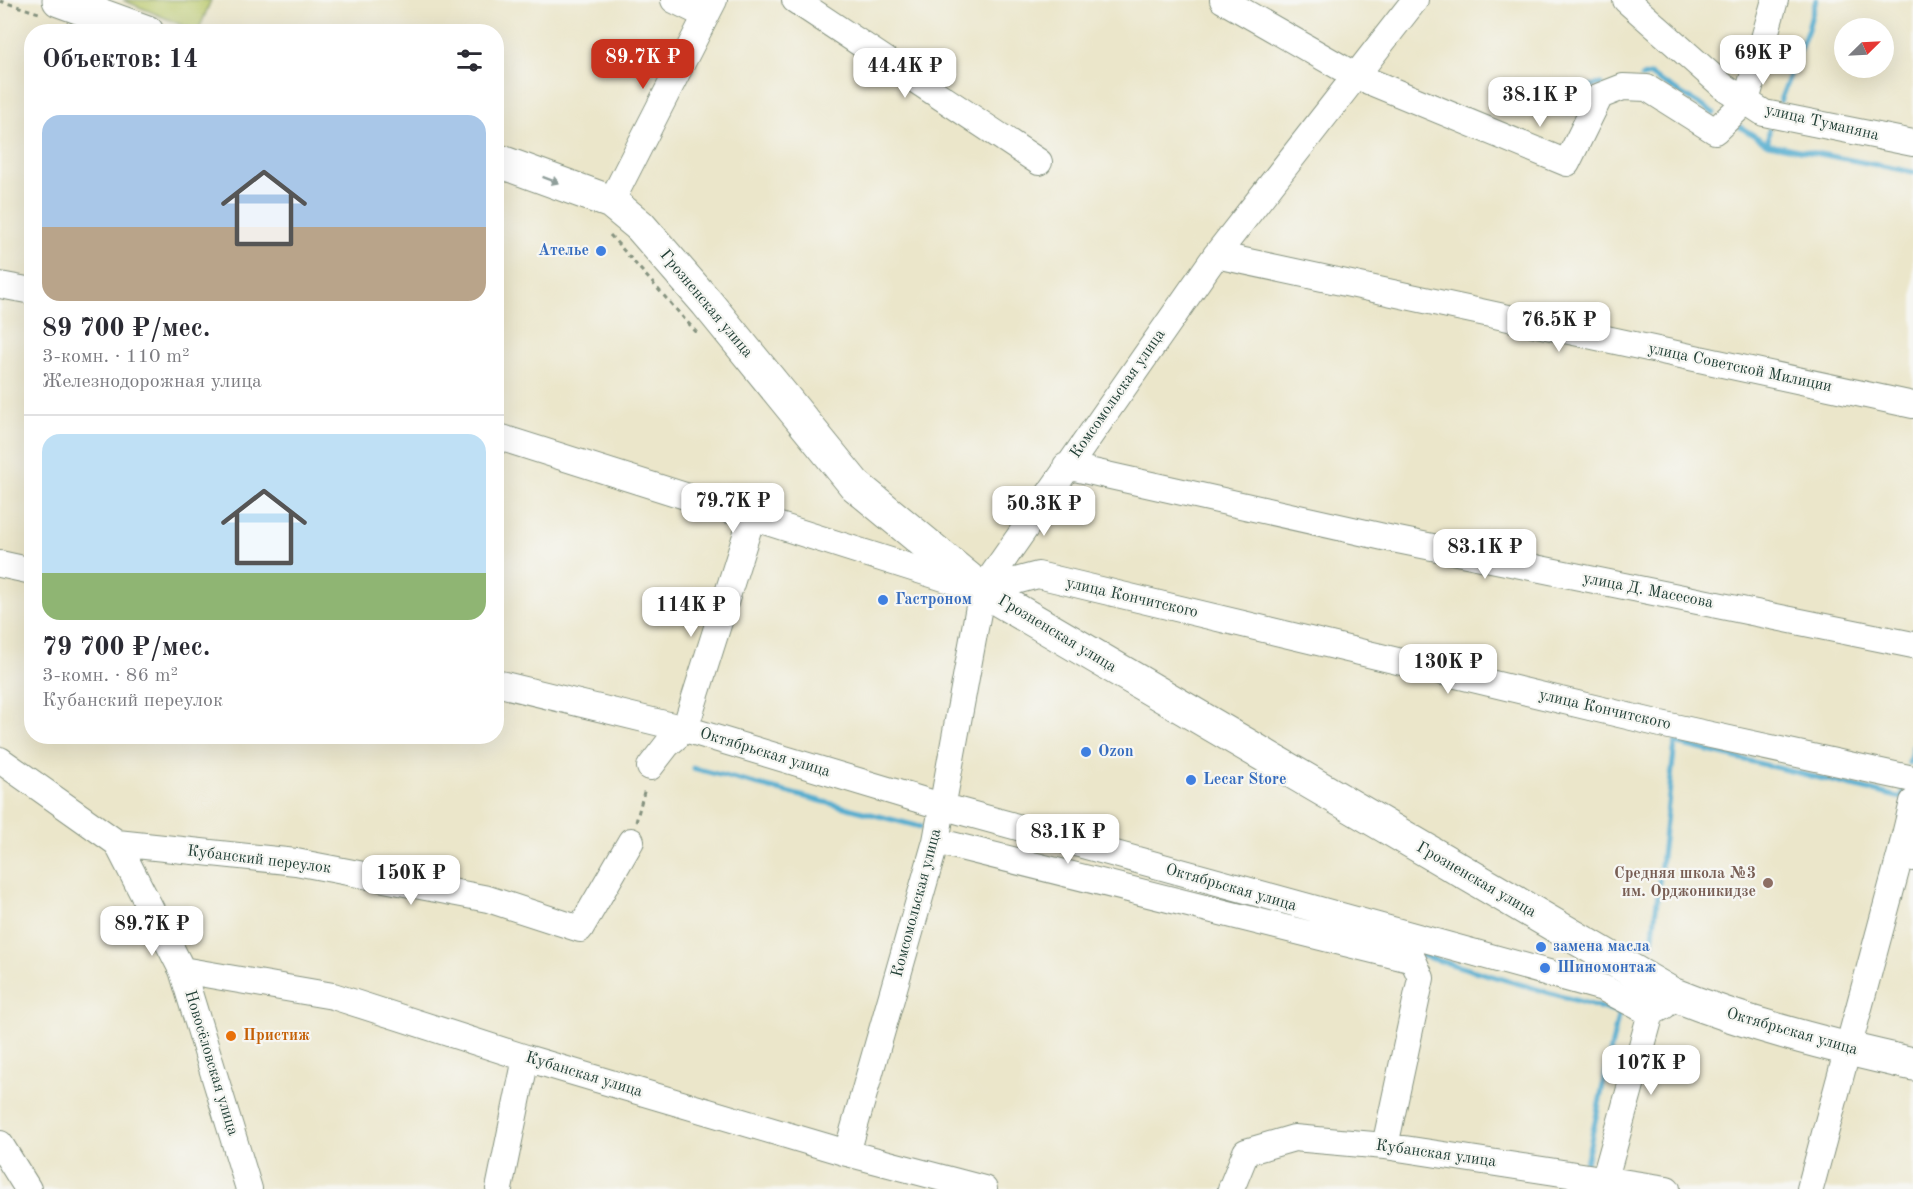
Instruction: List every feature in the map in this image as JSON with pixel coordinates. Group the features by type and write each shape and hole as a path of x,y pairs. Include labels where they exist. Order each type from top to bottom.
{"main road":[{"path":"59,0 106,24"},
{"name":"Грозненская улица","path":"504,164 607,215 640,226 707,303 855,485 982,590 1662,1003"},
{"name":"Октябрьская улица","path":"1662,1003 1701,1005 1846,1050 1913,1064"}],"street":[{"path":"607,215 710,7 674,0"},
{"path":"795,0 1039,162"},
{"path":"1223,0 1354,75 1567,163 1600,96 1623,87 1647,88 1715,131 1746,101 1775,0"},
{"name":"Комсомольская улица","path":"847,1153 936,841 982,590 1066,466 1216,255 1354,75 1415,0"},
{"name":"улица Туманяна","path":"1626,0 1724,87 1764,113 1913,143"},
{"name":"улица Советской Милиции","path":"1216,255 1913,405"},
{"path":"0,285 24,290"},
{"path":"504,439 982,590"},
{"name":"улица Д. Масесова","path":"1066,466 1388,538 1913,645"},
{"path":"650,768 667,745 685,729 752,517"},
{"path":"0,564 24,569"},
{"name":"улица Кончитского","path":"982,590 1038,575 1665,725 1913,779"},
{"name":"Октябрьская улица","path":"504,686 685,729 941,806 1662,1003"},
{"name":"Новосёловская улица","path":"0,760 117,843 182,970 249,1189"},
{"path":"1810,1189 1846,1050 1906,857 1913,802"},
{"name":"Кубанский переулок","path":"117,843 307,864 488,899 580,929 631,841"},
{"path":"936,841 1413,960 1421,978 1385,1146"},
{"name":"Кубанская улица","path":"182,970 225,975 333,996 526,1058 847,1153 984,1189"},
{"path":"1603,1185 1662,1003"},
{"path":"499,1189 526,1058"},
{"name":"Кубанская улица","path":"1231,1189 1246,1152 1294,1138 1385,1146 1603,1185 1667,1189"},
{"path":"0,1144 27,1189"}],"path":[{"path":"607,215 703,340"},
{"path":"631,841 650,768"}],"green space":[{"path":"123,0 211,0 201,24 179,24"}],"waterway":[{"path":"1780,101 1808,29 1816,0"},
{"path":"1642,77 1650,75 1714,113"},
{"path":"1567,113 1581,87 1601,84"},
{"path":"1740,127 1768,144"},
{"path":"1769,130 1768,144 1913,172"},
{"path":"1652,944 1675,743 1902,798 1903,791"},
{"path":"1909,763 1913,746"},
{"path":"693,768 921,827"},
{"path":"1420,955 1619,1013"},
{"path":"1586,1163 1619,1012"}],"place":[{"name":"Ателье","path":"601,251"},
{"name":"Гастроном","path":"883,600"},
{"name":"Ozon","path":"1086,752"},
{"name":"Lecar Store","path":"1191,780"},
{"name":"Средняя школа №3 им. Орджоникидзе","path":"1768,883"},
{"name":"замена масла","path":"1541,947"},
{"name":"Шиномонтаж","path":"1545,968"},
{"name":"Пристиж","path":"231,1036"}]}
